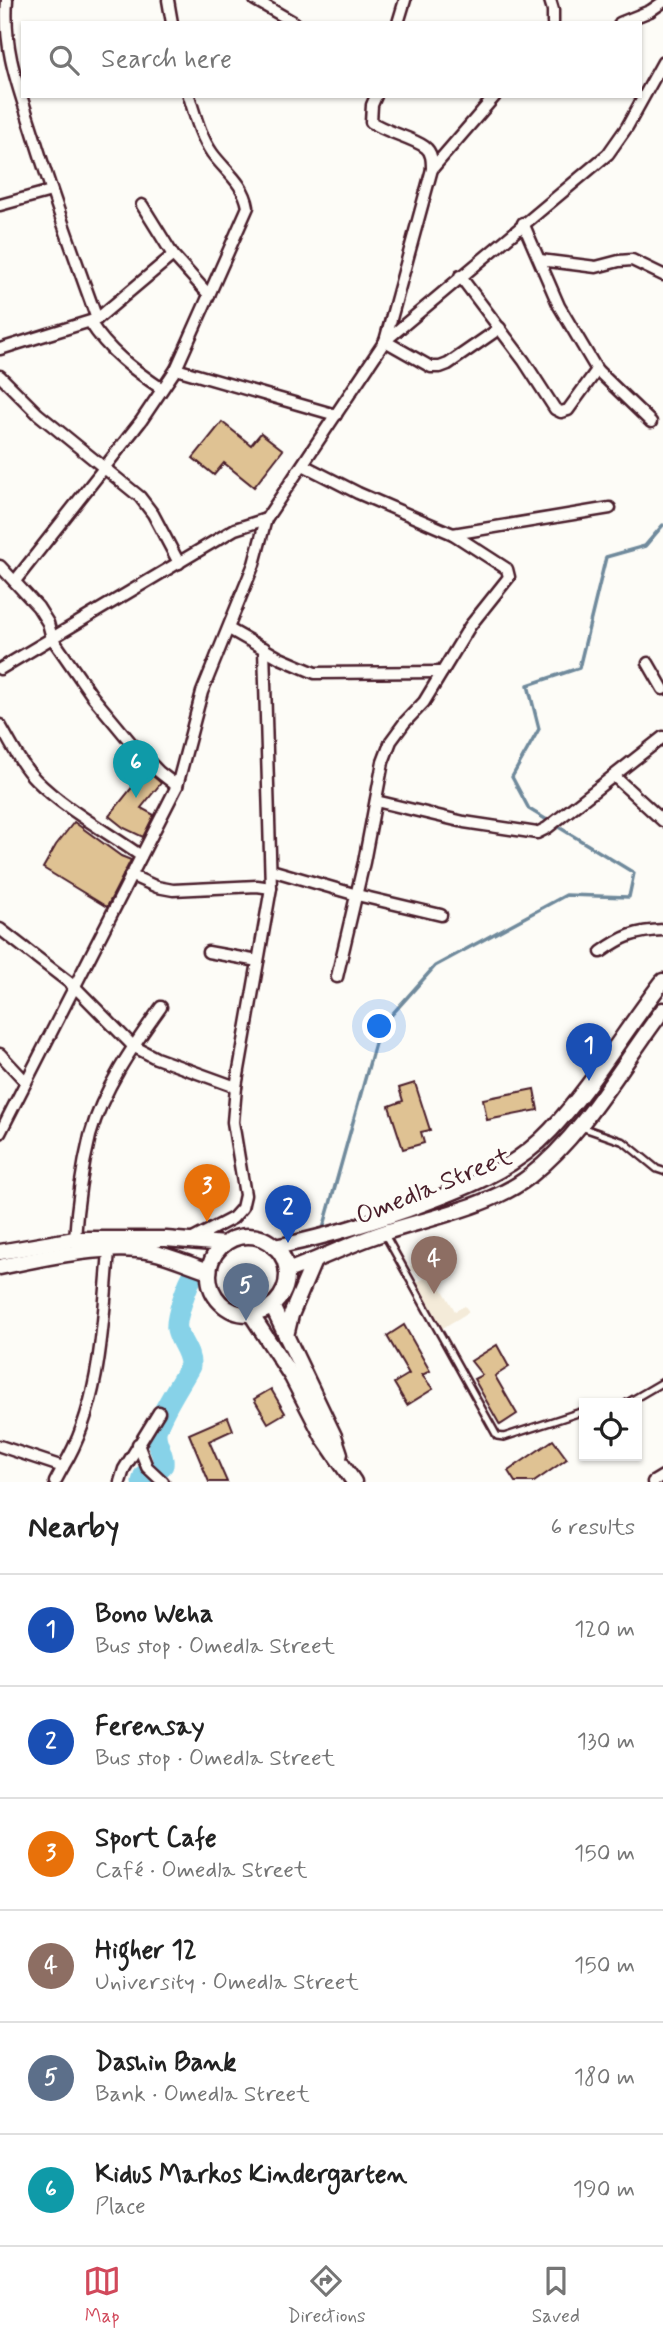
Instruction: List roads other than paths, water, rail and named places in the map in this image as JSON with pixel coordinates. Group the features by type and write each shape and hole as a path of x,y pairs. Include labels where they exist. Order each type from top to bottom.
{"main road":[{"name":"Omedla Street","path":"0,1252 75,1239 191,1240 224,1244 244,1237 255,1237 274,1247 319,1239 474,1184 504,1169 535,1146 563,1116 663,981"},
{"name":"Omedla Street","path":"287,1272 384,1233 447,1214 512,1188 529,1177 555,1154 579,1126 663,1010"},
{"path":"563,1116 579,1126"},
{"path":"224,1244 214,1256 209,1271 210,1285 215,1297 225,1307 237,1313 251,1314 272,1306 281,1296 286,1284 287,1272 274,1247"},
{"path":"0,1267 52,1256 149,1251 209,1271"},
{"path":"286,1336 291,1315 314,1261"},
{"path":"272,1306 334,1436 342,1462"},
{"path":"251,1314 292,1377 323,1437 354,1482"}],"street":[{"path":"7,0 5,27 11,63 21,95"},
{"path":"168,0 172,21"},
{"path":"255,0 292,21"},
{"path":"399,21 405,0"},
{"path":"550,0 553,21"},
{"path":"625,21 650,11 663,2"},
{"path":"0,1133 177,786 202,692 254,564 266,519 385,341 608,154 627,127 663,62"},
{"path":"22,98 93,321 107,346 129,366 162,389"},
{"path":"15,581 105,469 176,369 248,207 245,192 211,152 198,127 190,98"},
{"path":"375,98 371,122 381,129 426,147 431,157 432,169 385,341"},
{"path":"432,169 493,98"},
{"path":"0,205 51,191"},
{"path":"142,205 173,256 209,295"},
{"path":"523,223 559,306 597,370 651,422"},
{"path":"0,349 93,321 173,256"},
{"path":"540,260 596,267 632,260 663,275"},
{"path":"460,276 500,328 555,409 561,412 568,410 597,370"},
{"path":"385,341 431,367 440,368 500,328"},
{"path":"176,369 336,415"},
{"path":"0,376 38,414 139,497 153,514 179,564"},
{"path":"303,465 358,493 453,534 507,569 509,577 470,626 424,702 391,741 383,762 357,895 337,977"},
{"path":"453,534 610,508"},
{"path":"0,669 235,529 266,519"},
{"path":"0,566 48,623 52,638 93,697 132,744 177,786"},
{"path":"229,629 280,658 315,673 442,672"},
{"path":"191,1240 233,1218 242,1208 245,1195 233,1122 236,1087 271,888 264,648"},
{"path":"648,663 663,689"},
{"path":"0,725 24,766 36,780 80,815 141,856"},
{"path":"376,801 464,822 537,833 663,737"},
{"path":"614,776 663,821"},
{"path":"271,870 357,895 442,915"},
{"path":"130,875 157,887 173,890 271,888"},
{"path":"0,929 75,987 132,1046 156,1058 236,1087"},
{"path":"601,952 630,934 663,930"},
{"path":"208,952 258,961"},
{"path":"75,1239 76,1216 90,1136 100,1109 132,1046 161,1007"},
{"path":"0,1054 26,1082"},
{"path":"55,1482 80,1432 99,1363 109,1251"},
{"path":"120,1482 124,1469 159,1412"},
{"path":"138,1444 148,1467 163,1482"},
{"path":"0,1446 63,1467"},
{"path":"653,1482 663,1476"}],"lane":[{"path":"579,1126 624,1142 663,1171"},
{"path":"384,1233 497,1436 504,1437 579,1414"},
{"path":"636,1398 663,1382"}],"waterway":[{"path":"323,1229 379,1029 435,966 566,895 629,897 634,873 529,809 512,777 539,729 528,685 579,668 606,557 645,546 663,525"},
{"path":"156,1471 163,1465 156,1437 158,1425 190,1366 177,1324 183,1300 195,1272"},
{"path":"142,1482 144,1475"}],"place":[{"name":"Kidus Markos Kindergarten","path":"136,798"},
{"name":"Bono Weha","path":"589,1081"},
{"name":"Sport Cafe","path":"207,1222"},
{"name":"Ferensay","path":"288,1243"},
{"name":"Higher 12","path":"434,1294"},
{"name":"Dashin Bank","path":"246,1321"}]}
